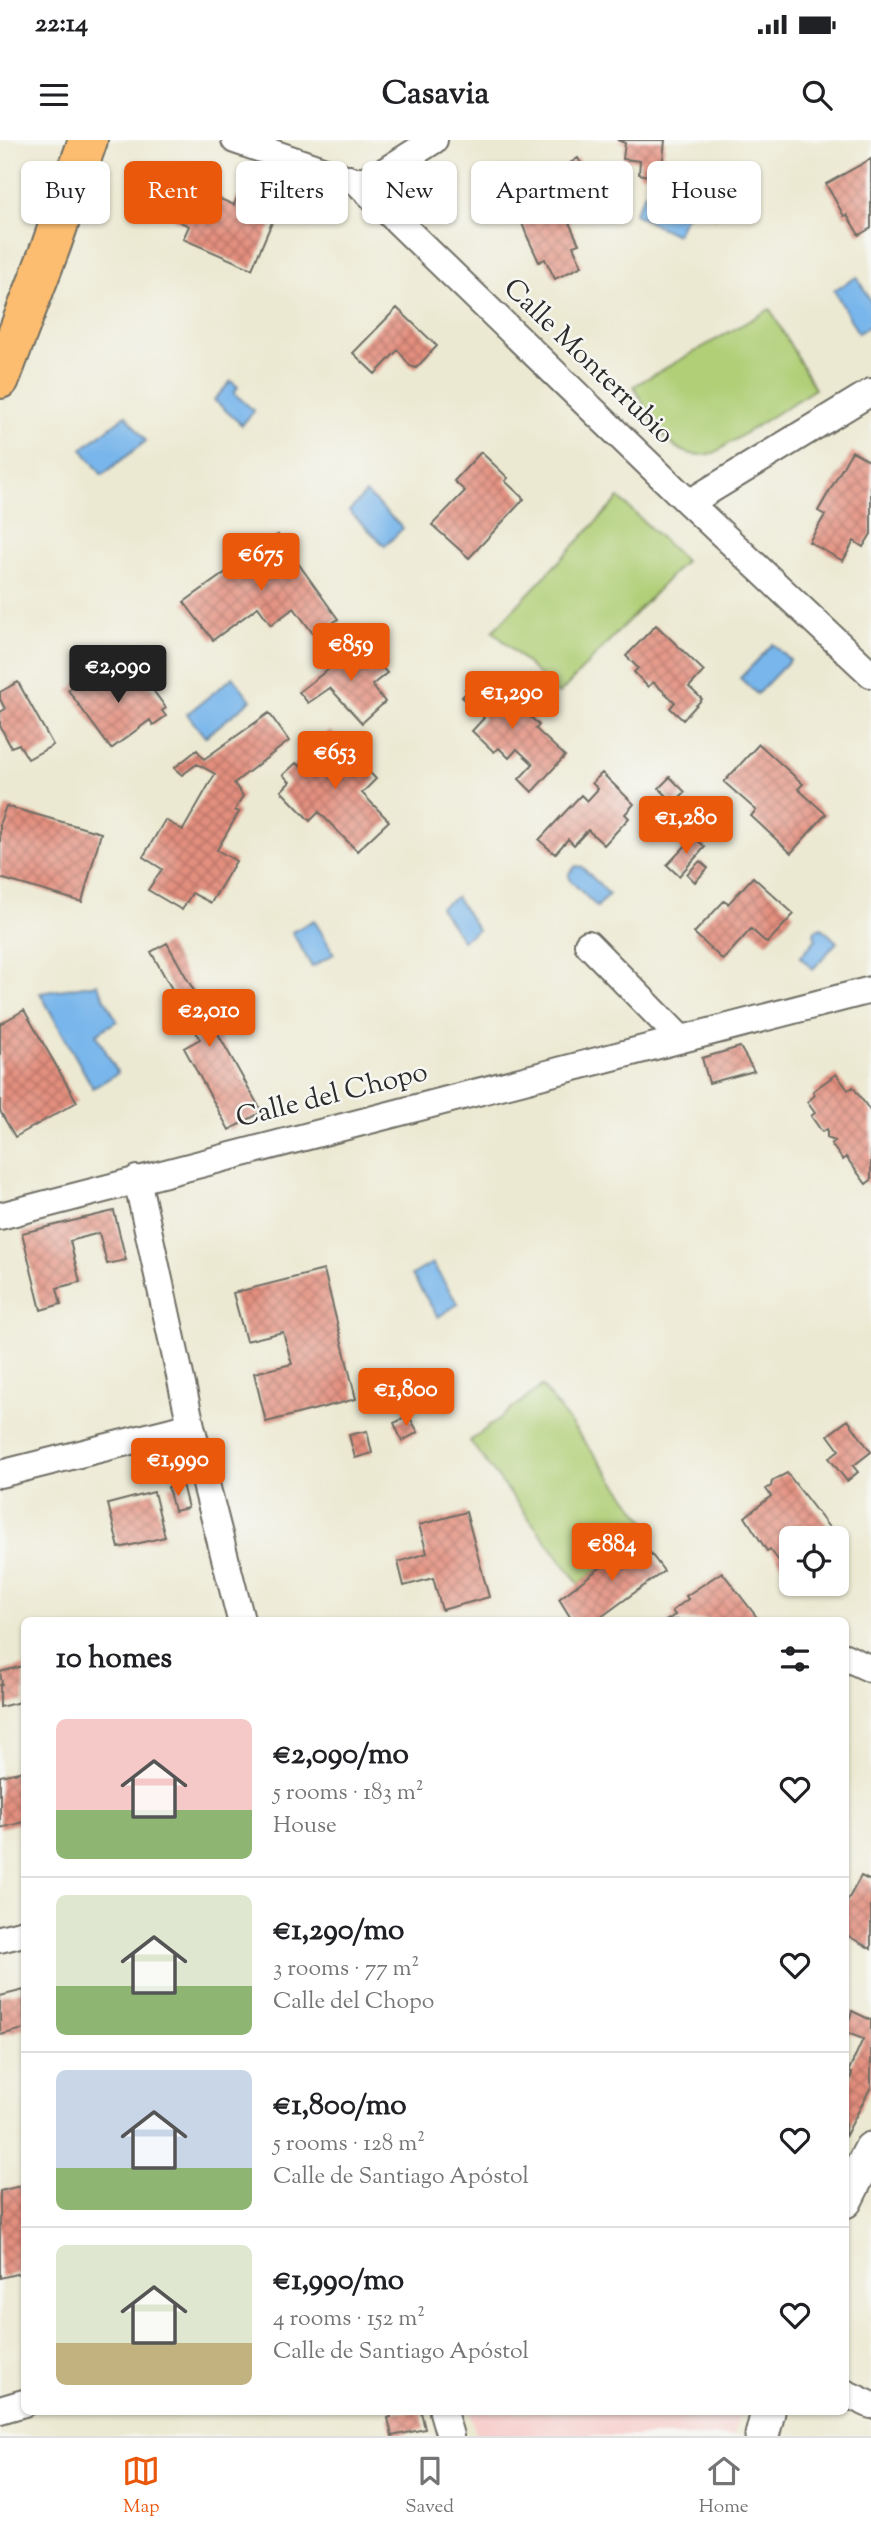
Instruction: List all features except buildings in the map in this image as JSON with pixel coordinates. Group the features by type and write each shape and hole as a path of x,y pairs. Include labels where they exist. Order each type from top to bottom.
{"main road":[{"path":"0,379 88,140"}],"street":[{"name":"Calle Monterrubio","path":"235,140 357,182 689,503 871,674"},
{"path":"357,182 379,175 434,140"},
{"path":"689,503 871,392"},
{"path":"588,944 681,1039"},
{"name":"Calle del Chopo","path":"0,1216 871,990"},
{"path":"136,1179 191,1426 240,1617"},
{"path":"0,1474 191,1426"},
{"path":"849,1659 871,1669"},
{"path":"0,1939 21,1934"},
{"path":"849,2191 871,2149"},
{"path":"849,2395 871,2405"},
{"path":"0,2410 21,2404"},
{"path":"444,2415 450,2436"},
{"path":"762,2436 767,2415"}],"shaded area":[{"path":"471,2415 739,2415 733,2436 476,2436"}],"green space":[{"path":"770,309 815,389 714,453 698,455 673,445 655,424 634,386"},
{"path":"619,498 685,561 559,694 493,631"},
{"path":"542,1386 651,1529 579,1584 470,1441"}],"water":[{"path":"645,193 647,194 647,220 634,214"},
{"path":"654,224 682,224 676,235"},
{"path":"857,277 871,302 871,325 858,333 834,290"},
{"path":"231,381 238,387 234,393 254,411 242,425 214,400"},
{"path":"126,415 146,441 102,475 82,449"},
{"path":"366,493 403,528 385,546 349,511"},
{"path":"773,644 790,660 757,694 740,678"},
{"path":"233,677 251,700 205,737 187,714"},
{"path":"576,866 582,867 609,894 597,907 569,879 569,873"},
{"path":"456,897 478,930 462,940 440,907"},
{"path":"314,920 334,954 312,967 292,932"},
{"path":"822,928 837,942 813,969 800,957 816,939 815,930"},
{"path":"97,984 117,1021 96,1034 118,1073 93,1088 40,993"},
{"path":"432,1263 458,1304 438,1317 412,1275"}]}
